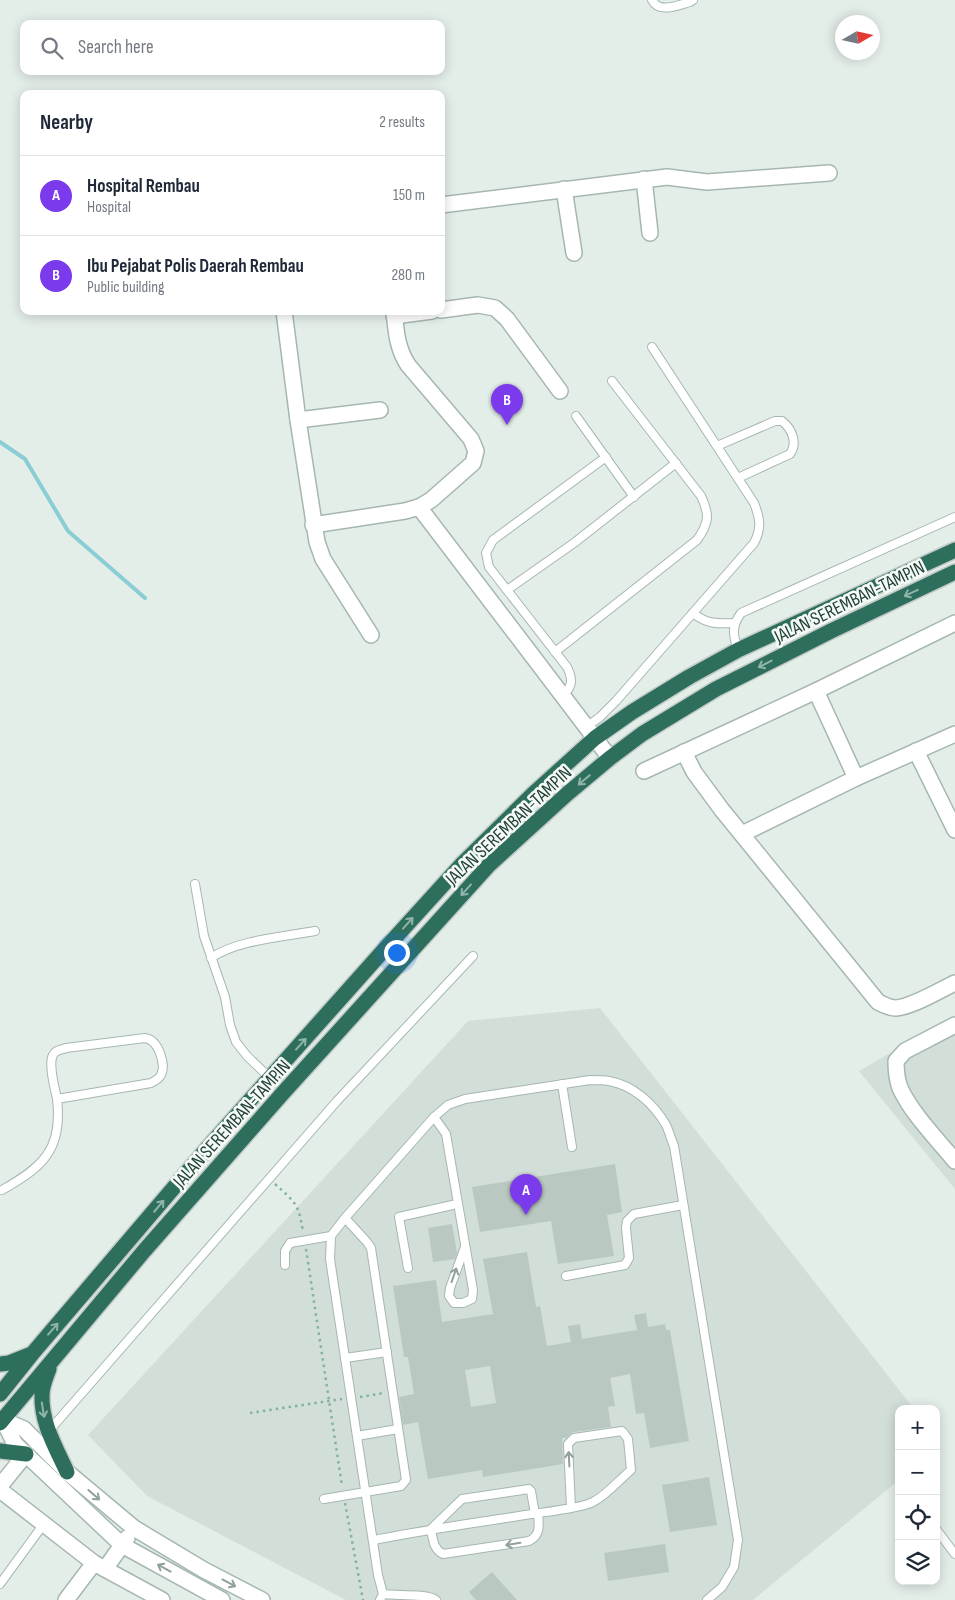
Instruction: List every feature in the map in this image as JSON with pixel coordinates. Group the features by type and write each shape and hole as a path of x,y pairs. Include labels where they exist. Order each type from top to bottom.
{"highway":[{"name":"JALAN SEREMBAN-TAMPIN","path":"0,1394 211,1144 462,864 533,794 590,732 632,712 738,650 955,550"},
{"name":"JALAN SEREMBAN-TAMPIN","path":"2,1422 144,1251 282,1094 489,865 568,794 610,758 642,734 716,690 831,631 955,572"},
{"path":"0,1364 10,1363 32,1354"},
{"path":"51,1362 41,1393 43,1410 48,1432 67,1472"},
{"path":"0,1451 26,1454"}],"street":[{"path":"445,204 667,177 707,182 829,173"},
{"path":"644,179 650,233"},
{"path":"564,189 574,253"},
{"path":"445,309 478,305 495,308 507,319 560,391"},
{"path":"285,315 298,420 317,542 323,559 371,635"},
{"path":"314,525 419,506 431,500 473,463 476,451 471,438 408,365 402,355 398,343 394,315"},
{"path":"298,420 380,410"},
{"path":"419,506 610,758"},
{"path":"644,772 955,623"},
{"path":"816,691 856,778"},
{"path":"742,834 856,778 955,734"},
{"path":"916,751 955,830"},
{"path":"684,752 694,772 742,834 878,1002 887,1007 897,1008 908,1005 955,983"},
{"path":"955,1025 905,1051 896,1062 896,1074 909,1105 955,1161"},
{"path":"2,1422 14,1444 122,1545 222,1600"},
{"path":"2,1422 24,1429 67,1472 134,1528 204,1570 262,1600"},
{"path":"26,1454 0,1488 43,1525 99,1566 162,1600"},
{"path":"66,1600 122,1545 134,1528"}],"lane":[{"path":"652,0 654,5 660,8 676,6 693,0"},
{"path":"590,732 600,717 754,543 759,534 760,523 754,503 652,347"},
{"path":"555,652 697,540 705,528 708,517 701,496 612,381"},
{"path":"576,416 634,496"},
{"path":"717,446 775,421 782,421 788,426 794,440 794,448 790,454 738,478"},
{"path":"562,696 570,688 572,681 567,667 489,567 486,553 493,540 606,458"},
{"path":"507,590 574,543 676,463"},
{"path":"738,650 734,638 734,623 741,614 955,517"},
{"path":"693,613 707,622 718,624 734,623"},
{"path":"195,884 204,936 225,997 230,1024 236,1042 246,1056 270,1078"},
{"path":"211,958 222,950 235,945 315,931"},
{"path":"48,1432 337,1101 473,956"},
{"path":"1,1189 19,1181 41,1163 55,1142 59,1116 51,1064 52,1057 58,1051 66,1048 145,1038 150,1039 157,1045 162,1068 160,1077 157,1080 151,1083 57,1099"},
{"path":"436,1600 421,1595 403,1598 382,1597 330,1259 331,1236 434,1117 448,1105 465,1099 590,1080 609,1081 627,1087 644,1099 666,1125 674,1146 738,1540 734,1567 722,1587 707,1600"},
{"path":"562,1084 572,1147"},
{"path":"434,1117 446,1134 464,1247 473,1290 472,1299 454,1303 449,1296 450,1288 464,1247"},
{"path":"408,1268 399,1217 458,1204"},
{"path":"566,1276 625,1265 629,1258 627,1221 634,1214 683,1205"},
{"path":"324,1499 401,1486 406,1480 371,1248 345,1218"},
{"path":"285,1266 285,1251 290,1243 331,1236"},
{"path":"345,1358 387,1352"},
{"path":"357,1436 398,1429"},
{"path":"374,1540 586,1505 601,1497 631,1470 628,1439 622,1431 574,1438 568,1444 572,1507"},
{"path":"525,1489 531,1491 539,1528 537,1534 529,1541 442,1554 435,1547 431,1530 462,1499 525,1489"},
{"path":"0,1584 43,1525"},
{"path":"940,1535 955,1554"}],"path":[{"path":"269,1179 295,1202 300,1212 328,1401 363,1600"},
{"path":"250,1413 393,1392"}],"shaded area":[{"path":"600,1008 911,1405 895,1405 895,1483 753,1600 346,1600 147,1496 88,1435 468,1021"},
{"path":"955,1016 955,1189 859,1071"}],"building":[{"path":"615,1164 622,1212 607,1215 614,1256 558,1264 551,1221 480,1232 472,1187"},
{"path":"452,1224 457,1253 455,1259 433,1262 428,1228"},
{"path":"527,1252 536,1307 540,1306 547,1346 571,1342 568,1326 580,1324 582,1339 637,1330 634,1315 646,1313 648,1327 665,1324 666,1330 670,1330 689,1441 650,1448 644,1413 636,1414 630,1374 610,1378 615,1406 608,1407 611,1427 573,1432 566,1438 562,1438 563,1464 483,1477 482,1470 428,1479 418,1422 403,1425 399,1397 414,1394 408,1357 404,1357 393,1286 436,1280 442,1322 493,1314 483,1259","holes":["490,1366 496,1403 471,1407 465,1370"]},
{"path":"709,1477 717,1525 670,1532 662,1485"},
{"path":"665,1544 669,1572 608,1581 604,1553"},
{"path":"492,1572 517,1600 476,1600 469,1592"}],"waterway":[{"path":"0,442 25,459 68,531 145,598"}],"place":[{"name":"Ibu Pejabat Polis Daerah Rembau","path":"507,425"},
{"name":"Hospital Rembau","path":"526,1215"}]}
